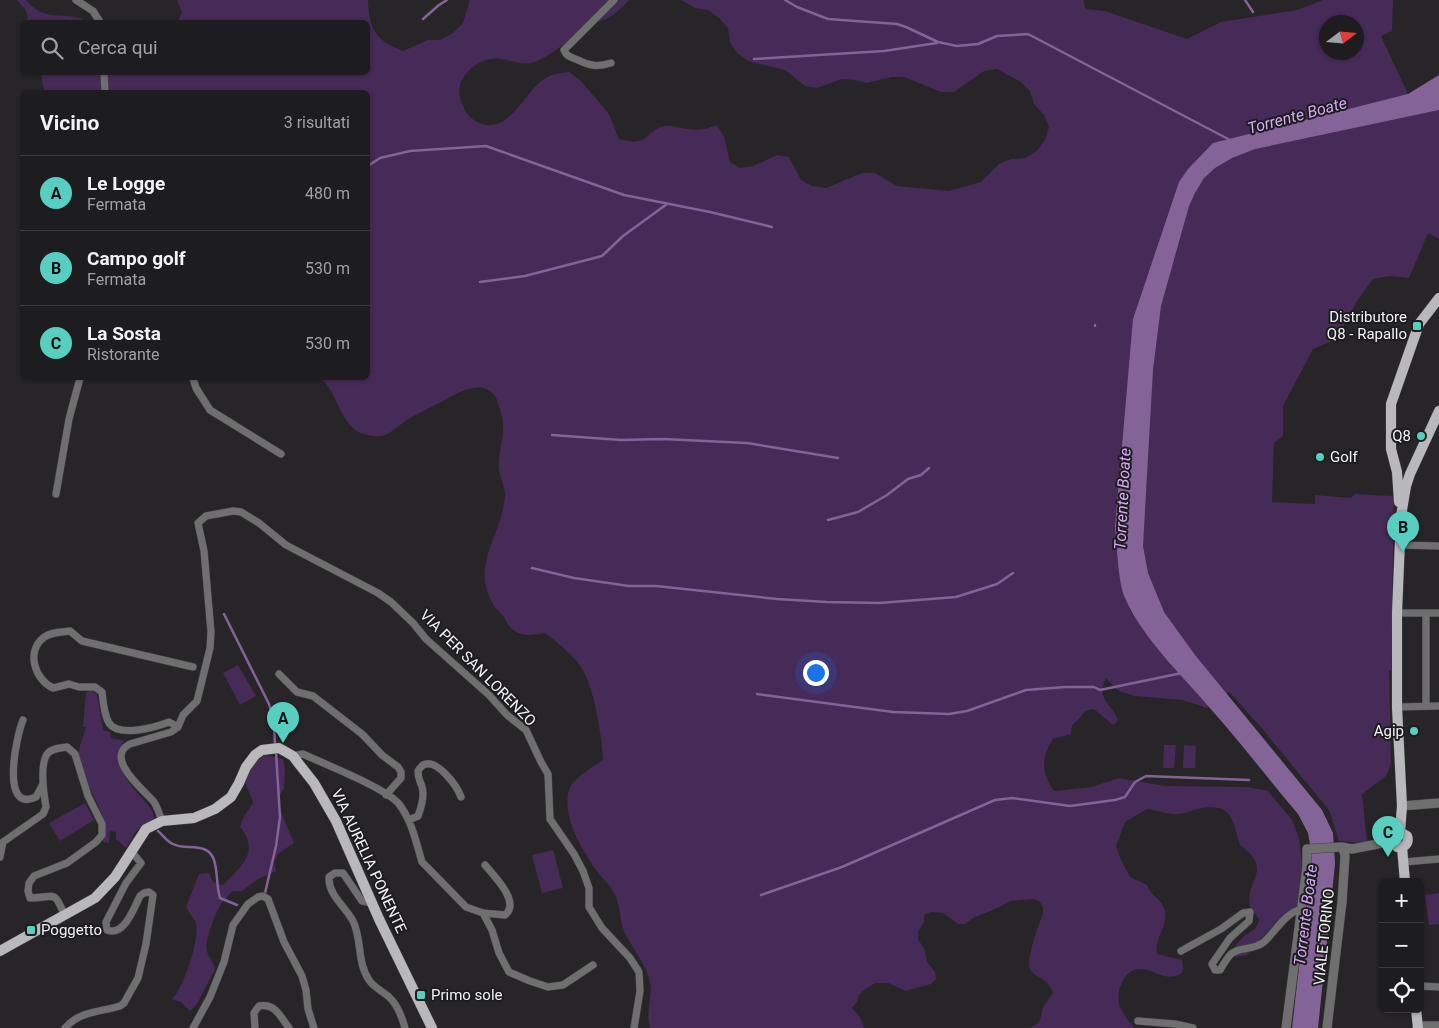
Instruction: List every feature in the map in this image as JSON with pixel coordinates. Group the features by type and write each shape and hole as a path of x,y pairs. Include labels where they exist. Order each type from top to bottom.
{"main road":[{"path":"1401,516 1397,472 1391,449 1391,404 1419,324 1439,298"},
{"path":"1400,832 1402,806 1397,613 1401,516 1410,474 1439,411"},
{"path":"1,952 95,898 109,885 146,829 162,821 194,818 224,803 234,792 255,755 262,750 279,748 293,756"},
{"name":"VIA AURELIA PONENTE","path":"293,756 314,783 336,821 372,903 432,1028"},
{"path":"1400,832 1395,835 1393,841 1395,845 1402,847"},
{"path":"1400,832 1405,834 1408,840 1406,845 1402,847"},
{"path":"1402,847 1404,878"},
{"path":"1416,1013 1417,1027"}],"street":[{"path":"76,0 93,11 99,20"},
{"path":"610,63 599,66 586,65 568,56 564,50 614,0"},
{"path":"104,75 105,90"},
{"path":"56,494 69,419 79,380"},
{"path":"194,380 196,388 210,410 281,454"},
{"path":"1397,472 1400,474 1410,474"},
{"name":"VIA PER SAN LORENZO","path":"178,727 183,715 197,701 210,648 204,551 198,523 206,516 233,512 248,515 286,545 391,602 413,622 426,639 482,688 507,715 526,730 548,774 550,819 574,854 583,871 589,888 590,907 602,928 630,958 639,972 640,991 634,1028"},
{"path":"1399,545 1439,546"},
{"path":"1397,613 1439,613"},
{"path":"1426,613 1426,706"},
{"path":"162,821 154,802 127,774 123,762 123,752 126,746 130,744 171,732 178,727 169,722 146,730 123,730 112,726 108,721 102,692 99,689 69,684 54,688 42,682 38,676 34,656 36,648 43,638 57,632 70,631 82,641 193,667"},
{"path":"279,674 297,692 313,696 362,734 382,756 398,767 401,772 401,778 386,794"},
{"path":"1398,707 1439,706"},
{"path":"23,720 10,764 14,792 21,799 36,797 44,783"},
{"path":"0,856 3,842 43,814 46,807 43,765 47,754 55,749 66,747 74,754 88,796 102,824 102,835 96,842 67,863 34,876 29,883 28,891 30,898 51,896 59,900 65,916"},
{"path":"293,756 302,754 386,794 398,803 409,820 422,862 466,907 483,913 505,915 511,907 510,898 486,865"},
{"path":"409,820 418,816 422,802 423,788 418,780 418,771 422,765 430,764 437,767 457,786 461,797"},
{"path":"1402,806 1439,803"},
{"path":"1286,1028 1307,866 1307,849 1368,847 1393,841"},
{"name":"VIALE TORINO","path":"1327,1028 1342,902 1345,856 1343,847"},
{"path":"65,1028 69,1023 84,1014 120,1006 124,1003 138,978 146,944 153,895 149,892 140,896 124,925 118,931 107,930 106,925 126,883 141,863 131,851"},
{"path":"1404,862 1439,859"},
{"path":"372,903 362,901 342,873 335,873 329,877 329,885 339,903 352,920 358,937 364,972 370,982 398,1007 405,1028"},
{"path":"193,1028 210,997 224,962 233,925 248,904 263,896 268,899 284,942 302,976 314,1028"},
{"path":"1182,951 1221,929 1243,913 1250,912 1249,921 1230,938 1212,964 1215,970 1220,970 1231,954 1237,951 1256,948 1277,926 1295,911 1301,909"},
{"path":"483,913 509,972 548,987 562,985 593,965"},
{"path":"1424,986 1439,986"},
{"path":"255,1028 254,1013 259,1006 267,1005 274,1007 289,1028"},
{"path":"1138,1022 1175,1024 1193,1028"},
{"path":"1417,1027 1439,1025"}],"shaded area":[{"path":"17,0 26,0 34,8 49,15 84,20 26,20 28,17 25,9"},
{"path":"177,0 368,0 370,19 375,32 393,47 403,51 428,40 440,40 453,33 463,23 470,0 629,0 606,19 591,25 537,61 523,64 489,59 477,64 468,72 460,85 460,99 467,113 472,119 480,123 490,125 499,123 508,118 544,79 559,73 569,72 580,80 609,114 619,139 630,141 643,140 654,131 666,126 696,130 717,125 724,137 730,162 740,168 753,166 777,155 789,157 801,180 812,186 826,188 862,173 875,173 897,186 949,191 981,182 999,164 1011,159 1025,158 1037,151 1045,140 1049,127 1044,115 1034,104 1030,91 1021,82 997,69 984,71 954,92 941,92 904,77 892,77 867,83 842,79 817,88 805,86 785,70 748,61 737,53 730,42 728,28 719,18 708,10 695,8 681,0 1083,0 1086,9 1105,11 1187,39 1221,22 1297,10 1323,0 1393,0 1392,31 1381,36 1408,94 1409,116 1439,110 1439,239 1428,233 1409,278 1390,276 1373,279 1357,301 1337,339 1313,349 1283,406 1283,436 1274,443 1272,502 1315,504 1315,495 1351,498 1355,494 1392,496 1394,499 1391,670 1389,671 1391,763 1386,776 1362,794 1367,843 1339,841 1329,810 1260,726 1229,692 1207,708 1183,700 1135,696 1116,689 1106,678 1102,691 1103,696 1118,720 1113,725 1094,709 1085,711 1072,725 1071,734 1053,739 1046,752 1044,765 1047,778 1054,791 1092,787 1119,778 1165,786 1248,787 1268,791 1292,820 1299,838 1302,864 1298,903 1295,909 1278,920 1247,955 1235,957 1232,951 1243,937 1256,928 1258,923 1259,919 1251,908 1249,897 1257,869 1250,854 1240,845 1229,814 1224,810 1209,807 1183,814 1147,809 1125,822 1116,846 1130,877 1147,885 1164,907 1165,922 1157,943 1157,954 1182,960 1183,967 1182,973 1172,977 1141,969 1135,969 1126,976 1122,981 1118,999 1124,1014 1134,1028 1029,1028 1039,1022 1044,1006 1053,993 1049,984 1034,974 1029,967 1033,943 1043,914 1043,907 1040,902 1034,899 1011,901 975,917 965,924 958,924 943,913 931,912 924,915 924,922 918,932 918,939 925,950 927,962 935,972 936,979 931,984 906,991 888,983 875,983 864,990 852,1008 860,1017 864,1028 650,1028 648,1016 651,988 648,976 624,931 615,895 593,866 576,836 567,804 568,794 573,783 582,774 603,760 599,725 590,686 578,663 545,633 526,635 518,633 508,625 504,617 494,606 487,591 486,564 503,511 505,496 499,471 503,423 496,397 489,390 482,388 467,390 410,418 385,435 373,436 361,433 352,427 331,391 322,380 370,380 370,90 44,90 41,75 370,75 370,20 178,20 182,13"},
{"path":"238,665 256,696 240,705 223,673"},
{"path":"92,690 97,694 103,730 110,732 111,738 124,741 120,751 122,770 132,787 152,810 154,818 136,831 126,848 116,839 116,832 110,831 109,843 103,842 105,830 103,819 80,765 79,750 86,727 83,727 86,692"},
{"path":"1164,745 1176,745 1174,768 1163,768"},
{"path":"1184,745 1196,746 1195,768 1183,768"},
{"path":"265,755 283,759 285,769 284,788 278,805 294,843 279,853 274,862 276,871 258,879 242,891 233,891 221,904 210,929 206,947 215,969 197,1004 190,1011 181,1002 172,999 185,975 193,952 197,931 196,924 186,907 199,874 209,873 213,882 223,885 246,859 249,844 240,827 243,818 253,803 246,779 251,767"},
{"path":"85,803 94,820 60,841 49,823"},
{"path":"553,850 563,888 542,893 532,855"},
{"path":"1439,893 1439,924 1429,925 1425,895"}],"water":[{"name":"Torrente Boate","path":"1439,75 1439,110 1255,149 1232,158 1215,168 1204,178 1189,206 1161,306 1153,370 1143,546 1148,573 1164,612 1195,655 1322,810 1333,833 1335,864 1318,1028 1292,1028 1312,855 1308,833 1298,814 1154,644 1133,614 1125,598 1121,583 1115,527 1133,319 1179,182 1188,169 1213,143 1408,94"}],"waterway":[{"path":"423,19 447,0"},
{"path":"785,0 797,7 828,19 897,24 938,42 957,46 978,44 997,36 1028,34 1230,140"},
{"path":"1245,0 1253,12"},
{"path":"754,59 884,51 937,43"},
{"path":"370,165 380,158 410,151 486,146 624,195 710,212 772,227"},
{"path":"480,282 525,276 602,256 623,236 667,204"},
{"path":"552,435 621,440 663,439 747,443 838,458"},
{"path":"828,520 858,512 887,495 908,479 921,475 929,468"},
{"path":"532,568 574,578 629,586 656,586 777,599 879,603 956,597 997,584 1013,573"},
{"path":"224,614 269,704 274,721 275,746"},
{"path":"757,694 893,712 949,714 967,711 1026,690 1065,687 1094,687 1100,690 1182,673"},
{"path":"265,893 276,846 280,817 276,752"},
{"path":"761,895 842,867 995,800 1012,798 1070,806 1115,800 1125,797 1135,782 1146,776 1249,780"},
{"path":"158,831 167,840 178,846 207,850 214,860 220,898 237,905"}],"place":[{"name":"Distributore Q8 - Rapallo","path":"1417,326"},
{"name":"Q8","path":"1421,436"},
{"name":"Golf","path":"1320,457"},
{"name":"Campo golf","path":"1403,552"},
{"name":"Agip","path":"1414,731"},
{"name":"Le Logge","path":"283,743"},
{"name":"La Sosta","path":"1388,857"},
{"name":"Poggetto","path":"31,930"},
{"name":"Primo sole","path":"421,995"}]}
